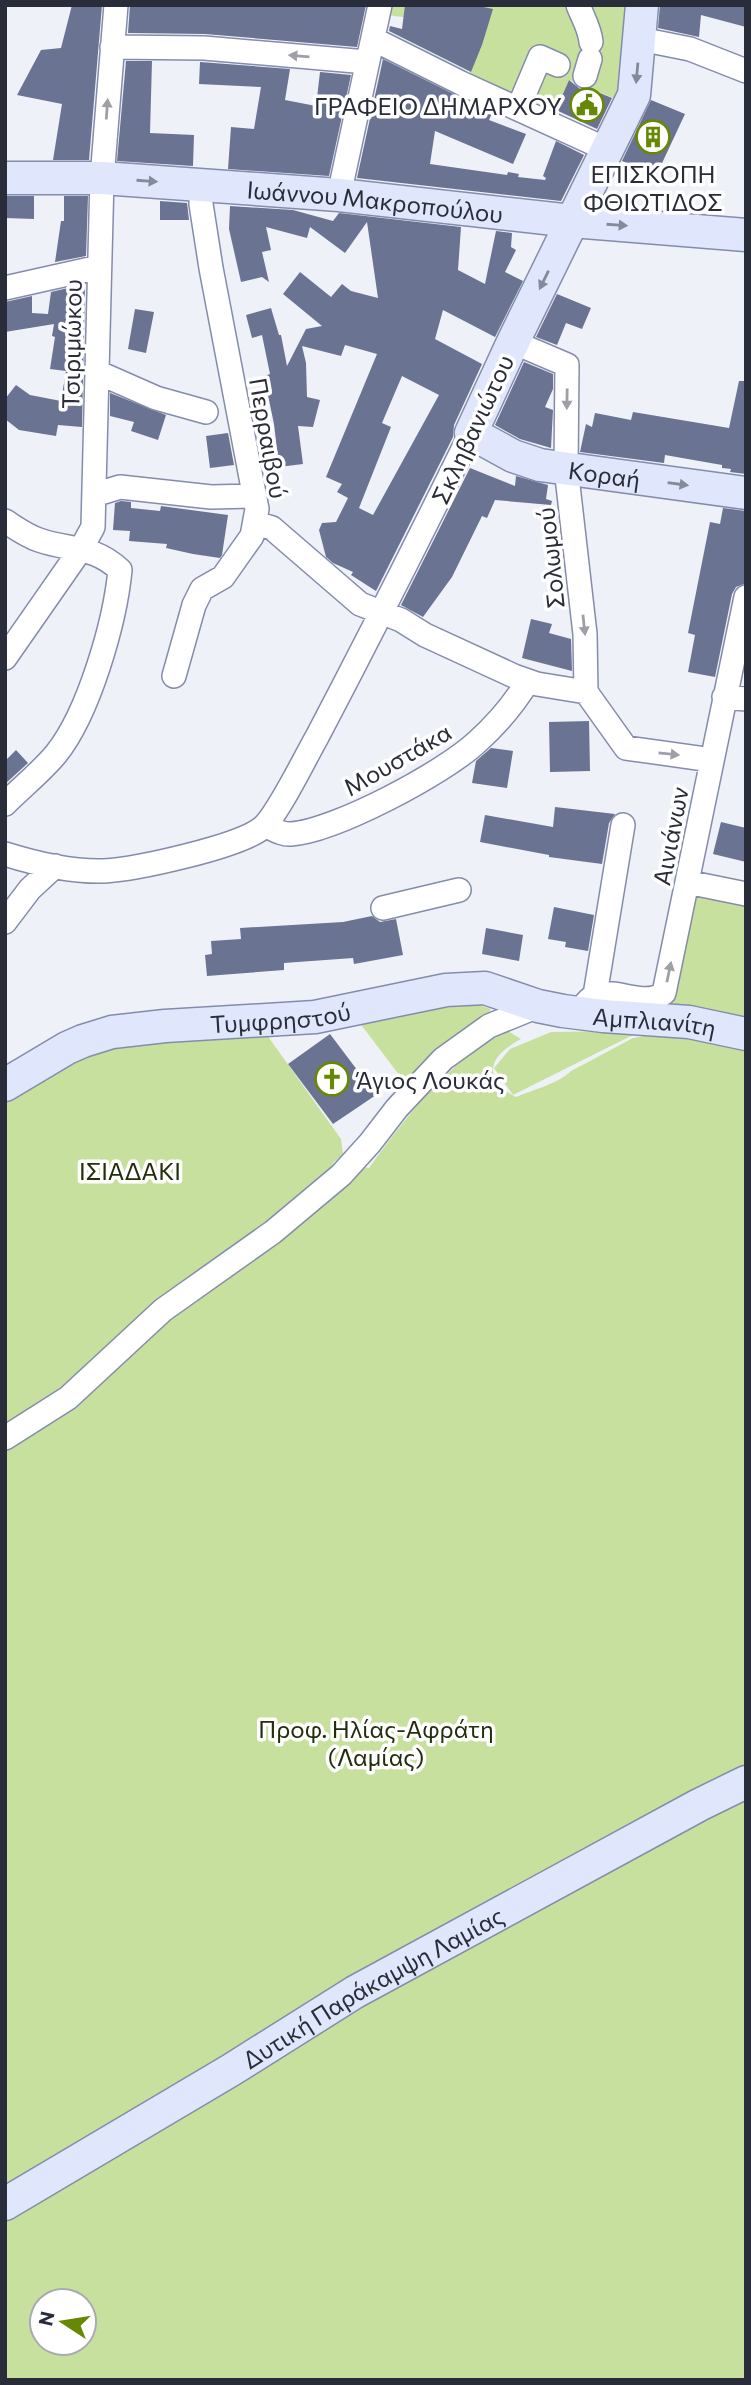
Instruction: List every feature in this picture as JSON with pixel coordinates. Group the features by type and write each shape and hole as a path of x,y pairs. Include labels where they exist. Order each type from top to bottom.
{"main road":[{"name":"Σκληβανιώτου","path":"471,433 634,95 642,5"},
{"name":"Ιωάννου Μακροπούλου","path":"5,178 102,178 339,195 572,221 746,235"},
{"name":"Κοραή","path":"471,433 513,456 540,465 746,493"},
{"name":"Τυμφρηστού","path":"5,1085 83,1041 126,1030 315,1017 446,989 485,988 569,1007"},
{"name":"Αμπλιανίτη","path":"569,1007 689,1022 746,1034"},
{"name":"Δυτική Παράκαμψη Λαμίας","path":"5,2203 231,2070 355,1992 746,1782"}],"street":[{"name":"Τσιριμώκου","path":"5,658 81,549 93,527 102,178 116,5"},
{"path":"339,195 380,5"},
{"path":"578,5 590,31 589,59"},
{"path":"640,39 690,49 746,71"},
{"path":"111,47 370,50 518,109 608,150"},
{"path":"518,109 540,57 558,65"},
{"name":"Περραιβού","path":"174,676 194,605 202,589 223,577 230,569 252,536 257,509 211,268 201,204 201,185"},
{"path":"5,288 99,267"},
{"name":"Σολωμού","path":"513,342 568,365 566,468 585,634 586,692"},
{"path":"97,372 156,398 206,412"},
{"name":"Σκληβανιώτου","path":"260,830 296,774 383,612 471,433"},
{"path":"94,495 120,487 211,497 253,496"},
{"path":"5,521 36,539 106,557 120,570 111,623 80,713 56,754 5,803"},
{"path":"256,523 272,528 360,604 383,612 470,657 528,681 586,692 625,748 712,760"},
{"name":"Αινιάνων","path":"569,1007 652,998 664,993 712,760 735,698 746,597"},
{"name":"Μουστάκα","path":"260,830 287,835 324,827 415,783 475,744 500,720 528,681"},
{"path":"5,1438 68,1398 163,1310 273,1232 341,1175 397,1108 443,1059 489,1026 569,1007 624,825"},
{"path":"5,854 33,863 104,871 203,851 260,830"},
{"path":"5,922 30,889 54,866"},
{"path":"687,882 746,894"},
{"path":"383,908 459,890"}],"green space":[{"path":"388,5 633,5 618,100 569,80 554,114 469,75 482,45 419,19 386,15"},
{"path":"701,891 746,900 746,1023 671,1007 696,896"},
{"path":"476,1004 491,1009 486,1018 406,1084 359,1022 395,1014"},
{"name":"Προφ. Ηλίας-Αφράτη (Λαμίας)","path":"505,1029 521,1039 498,1057 493,1069 498,1083 516,1097 553,1083 633,1038 670,1033 746,1050 746,2380 5,2380 5,1101 69,1065 112,1049 178,1039 267,1035 341,1139 343,1154 332,1164 369,1168 428,1093 490,1036"},
{"path":"623,1031 635,1034 513,1095 494,1068 510,1049 551,1032"}],"building":[{"path":"72,5 102,5 89,160 53,160 62,104 17,95 41,50 61,48"},
{"path":"130,5 366,5 357,47 205,34 128,33"},
{"path":"405,5 474,5 493,9 471,72 389,31 390,26 402,29"},
{"path":"660,5 746,5 746,27 701,15 699,37 658,28"},
{"path":"383,59 492,113 489,120 526,134 513,164 435,131 430,164 507,175 508,172 519,174 518,177 545,180 543,176 556,141 584,155 561,201 357,178"},
{"path":"126,61 152,61 150,133 194,135 193,166 117,161"},
{"path":"200,62 290,69 285,100 316,106 320,72 351,75 329,176 228,169 231,127 254,129 261,87 199,84"},
{"name":"ΓΡΑΦΕΙΟ ΔΗΜΑΡΧΟΥ","path":"569,80 580,89 590,89 612,98 597,129 556,110"},
{"name":"ΕΠΙΣΚΟΠΗ ΦΘΙΩΤΙΔΟΣ","path":"651,100 685,114 656,176 622,161"},
{"path":"5,196 34,196 34,219 5,218"},
{"path":"64,196 88,196 86,256 55,262 61,221 64,221"},
{"path":"160,201 187,203 189,220 160,220"},
{"path":"230,206 293,210 333,221 339,213 461,227 458,270 485,284 496,231 512,233 511,247 516,250 505,272 523,281 495,337 443,310 435,339 482,364 454,425 453,437 376,591 351,575 353,572 326,557 319,530 322,523 336,522 348,498 337,492 342,484 326,477 377,354 345,345 341,356 302,346 306,363 307,397 320,400 313,427 298,426 303,464 279,467 264,376 270,374 262,335 252,338 246,315 271,308 281,335 287,366 306,329 322,326 283,294 300,272 331,297 342,284 351,291 378,298 367,222 345,253 310,227 307,238 266,227 271,250 262,252 269,282 262,277 241,282 229,229","holes":["402,376 439,395 373,515 359,508 391,427 382,423"]},
{"path":"85,284 82,427 58,425 56,436 19,430 5,419 5,399 16,385 30,395 61,401 66,371 50,369 55,337 52,336 54,324 5,332 5,302 32,296 32,313 48,314 51,292"},
{"path":"557,294 591,308 582,329 566,323 557,345 536,337"},
{"path":"135,309 154,312 146,353 128,349"},
{"path":"524,362 553,374 553,389 545,407 553,410 551,448 520,439 495,425"},
{"path":"739,381 746,381 746,474 730,472 731,469 722,468 722,465 665,455 664,463 580,452 586,424 592,427 595,413 631,420 633,412 729,428"},
{"path":"110,393 166,415 158,440 131,431 134,422 110,416"},
{"path":"228,433 234,465 210,468 206,436"},
{"path":"470,468 515,486 516,476 548,485 546,499 552,501 551,505 495,500 487,518 482,516 452,577 423,617 401,605"},
{"path":"131,502 131,508 160,511 161,506 228,515 222,555 220,558 193,554 166,548 167,544 129,541 130,531 113,530 115,503"},
{"path":"723,508 746,511 746,572 744,584 736,587 732,594 715,677 688,672 695,635 688,633 710,522 720,524"},
{"path":"531,619 552,624 549,633 571,639 572,671 522,658"},
{"path":"589,721 590,771 550,772 549,722"},
{"path":"491,748 513,751 507,788 472,783 476,761"},
{"path":"16,750 28,763 5,784 5,761"},
{"path":"555,807 615,814 609,823 602,864 549,857 480,842 485,815 553,827"},
{"path":"721,822 746,828 746,862 713,854"},
{"path":"554,907 594,915 588,951 565,947 566,942 548,939"},
{"path":"372,916 380,922 396,919 403,955 354,964 353,958 284,963 284,970 207,976 205,955 212,954 211,941 241,939 240,928 343,922"},
{"path":"486,928 523,935 519,961 482,954"},
{"name":"Άγιος Λουκάς","path":"330,1034 376,1095 333,1124 288,1064"}],"place":[{"name":"ΓΡΑΦΕΙΟ ΔΗΜΑΡΧΟΥ","path":"587,105"},
{"name":"ΕΠΙΣΚΟΠΗ ΦΘΙΩΤΙΔΟΣ","path":"653,137"},
{"name":"Άγιος Λουκάς","path":"332,1079"}],"park label":[{"name":"ΙΣΙΑΔΑΚΙ","path":"130,1170"}]}
